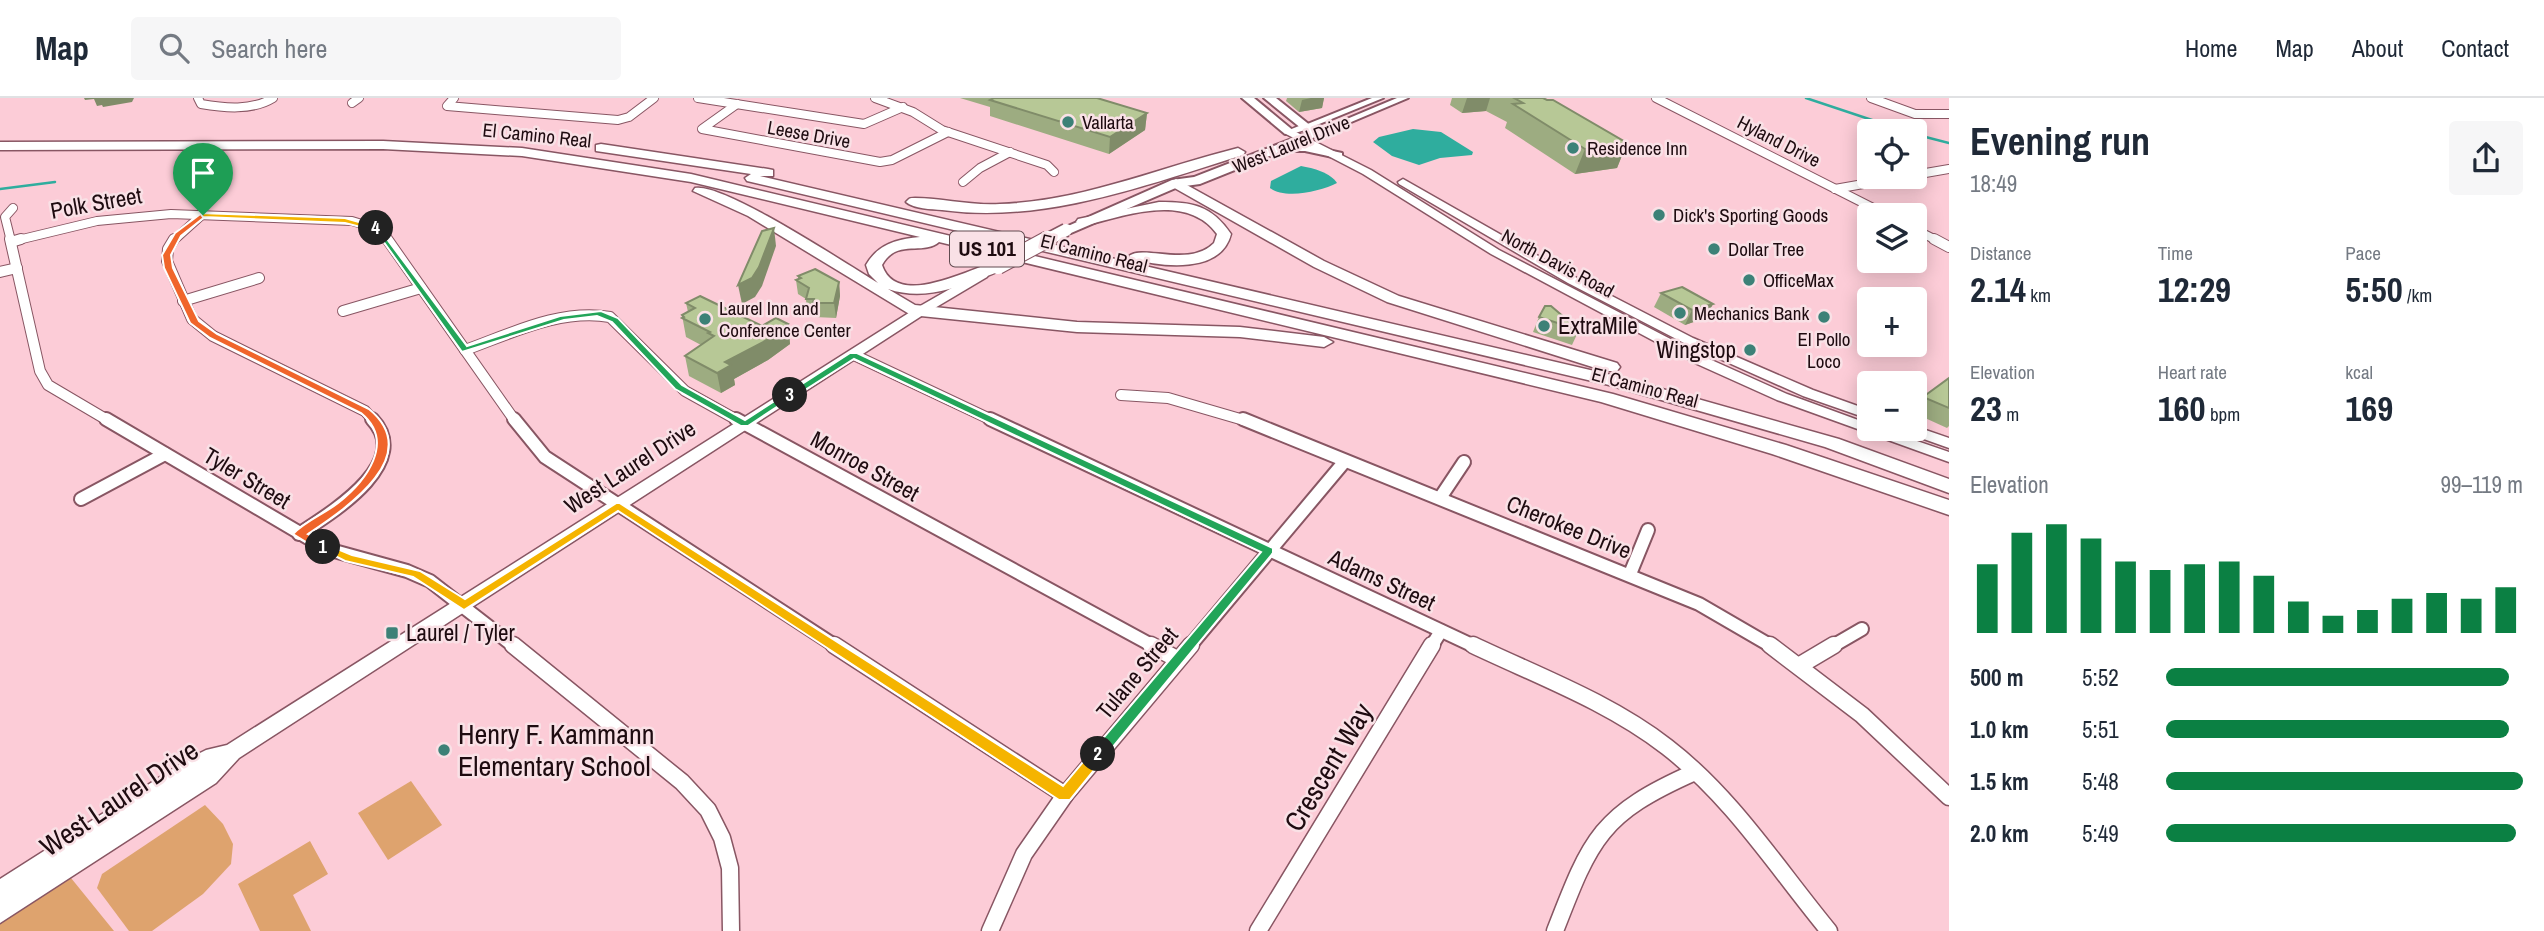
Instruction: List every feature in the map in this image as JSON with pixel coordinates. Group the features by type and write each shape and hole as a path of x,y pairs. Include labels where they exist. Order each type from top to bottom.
{"highway":[{"path":"1247,98 1289,132"},
{"name":"North Davis Road","path":"1269,98 1307,134"},
{"name":"West Laurel Drive","path":"998,266 1083,222 1176,183 1187,174 1289,132"},
{"name":"West Laurel Drive","path":"1176,183 1196,181 1276,150 1307,134"},
{"name":"El Camino Real","path":"0,135 439,135 568,144 642,153 1546,364 1832,443 1949,486"},
{"name":"El Camino Real","path":"0,146 383,145 522,152 691,178 1522,376 1725,431 1851,472 1949,508"},
{"path":"1276,150 1305,147 1338,156"},
{"path":"897,200 977,209 1054,205 1108,193 1238,152"},
{"path":"642,153 722,164 897,200 1159,260 1202,257 1215,251 1224,239 1223,230 1210,218 1189,209 1172,206 1136,208 1083,222"},
{"path":"569,158 679,185 732,204 780,229 902,305 919,312 1077,327 1240,332 1337,344 1482,373 1522,376"},
{"path":"1176,183 1319,264 1392,299 1754,414 1832,443"},
{"path":"998,266 945,285 917,289 901,288 884,281 877,274 874,265 879,255 889,249 926,242 1042,262"}],"main road":[{"name":"West Laurel Drive","path":"1289,132 1307,134"},
{"name":"North Davis Road","path":"1307,134 1338,156 1495,252 1692,356 1782,397 1857,425"},
{"name":"North Davis Road","path":"1307,134 1375,165 1523,255 1720,356 1800,391 1857,411"},
{"name":"West Laurel Drive","path":"0,912 209,777 232,752 919,312 998,266"},
{"path":"1927,435 1949,443"},
{"path":"1905,441 1949,457"},
{"path":"1918,441 1949,450"},
{"name":"West Laurel Drive","path":"0,891 197,764 232,752"}],"street":[{"path":"198,98 199,103 204,105 239,106 261,105 273,98"},
{"path":"454,98 447,106 618,120 629,117 654,98"},
{"path":"698,98 864,124 903,107"},
{"path":"875,98 903,107 948,132 1047,165 1054,172"},
{"name":"West Laurel Drive","path":"1307,134 1379,98"},
{"name":"West Laurel Drive","path":"1307,134 1404,98"},
{"name":"Hyland Drive","path":"1656,98 1863,203"},
{"path":"1871,98 1916,114 1949,114"},
{"name":"Leese Drive","path":"737,104 702,130 880,162 892,160 948,132"},
{"path":"963,182 980,168 1010,152"},
{"path":"1927,173 1949,169"},
{"path":"1835,189 1857,185"},
{"name":"Tyler Street","path":"13,208 5,217 40,371 45,382 59,394 299,534 342,556 416,574 433,582 464,605 682,782 709,811 723,842 730,868 733,896 731,931"},
{"path":"203,215 178,235 167,252 168,268 195,323 207,333 360,408 375,419 381,428 384,450 377,469 368,481 342,506 299,534"},
{"name":"Polk Street","path":"11,242 123,217 203,215 345,221 368,225 382,234 541,454 1065,795"},
{"path":"1927,236 1949,247"},
{"path":"0,272 17,268"},
{"path":"183,301 259,278"},
{"path":"343,311 421,288"},
{"name":"Monroe Street","path":"465,350 574,315 604,315 625,330 679,387 1177,659"},
{"name":"Adams Street","path":"854,355 1617,715 1664,745 1695,772 1726,804 1829,931"},
{"name":"Cherokee Drive","path":"1121,395 1158,396 1211,407 1630,574 1731,620 1802,664 1882,730 1949,797"},
{"path":"81,499 165,454"},
{"name":"Tulane Street","path":"990,931 1024,854 1065,795 1345,461"},
{"path":"1440,498 1464,462"},
{"path":"1630,574 1648,530"},
{"path":"1802,664 1862,629"},
{"name":"Crescent Way","path":"1258,931 1441,631"},
{"path":"1555,931 1586,854 1603,827 1614,815 1641,796 1695,772"}],"shaded area":[{"path":"1413,129 1441,132 1473,152 1472,155 1440,158 1419,165 1392,156 1373,142 1379,137"},
{"path":"1301,166 1326,174 1337,183 1294,194 1277,192 1270,188 1271,181"},
{"path":"411,781 442,825 388,860 358,813"},
{"path":"205,805 223,824 233,844 231,864 203,894 152,931 129,931 97,888 102,874"},
{"path":"310,841 328,874 293,895 311,931 260,931 238,884"},
{"path":"71,878 114,931 0,931 0,924"}],"building":[{"path":"1097,98 1147,113 1110,137 990,100"},
{"path":"1514,98 1553,100 1627,143 1585,149 1513,104 1523,103"},
{"path":"774,228 759,267 752,278 738,285 762,231"},
{"path":"815,269 839,282 834,303 813,303 814,299 806,299 809,288 796,280 801,278 798,276"},
{"path":"1682,287 1713,304 1692,310 1661,293"},
{"path":"700,296 762,326 776,318 788,324 765,341 725,362 731,365 717,373 685,356 714,336 682,318 682,315 695,308 686,303"},
{"path":"1545,306 1551,306 1579,330 1539,317"},
{"path":"1949,378 1949,408 1927,399 1927,394"}],"waterway":[{"path":"1806,98 1869,119"},
{"path":"1927,137 1949,143"},
{"path":"0,189 55,182"}],"place":[{"name":"Vallarta","path":"1068,122"},
{"name":"Residence Inn","path":"1573,148"},
{"name":"Dick's Sporting Goods","path":"1659,215"},
{"name":"Dollar Tree","path":"1714,249"},
{"name":"OfficeMax","path":"1749,280"},
{"name":"Mechanics Bank","path":"1680,313"},
{"name":"El Pollo Loco","path":"1824,317"},
{"name":"Laurel Inn and Conference Center","path":"705,319"},
{"name":"ExtraMile","path":"1544,326"},
{"name":"Wingstop","path":"1750,350"},
{"name":"Laurel / Tyler","path":"392,633"},
{"name":"Henry F. Kammann Elementary School","path":"444,750"}],"route":[{"path":"203,215 345,221 375,228 465,350 574,315 598,313 610,317 679,387 745,424 854,355 1269,551 1065,795 618,506 464,605 433,582 416,574 342,556 299,534 342,506 368,481 382,456 383,432 375,419 365,411 213,336 195,323 168,268 167,255 178,235 203,215"}]}
